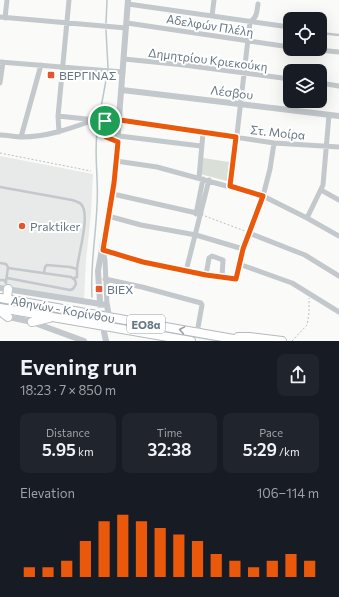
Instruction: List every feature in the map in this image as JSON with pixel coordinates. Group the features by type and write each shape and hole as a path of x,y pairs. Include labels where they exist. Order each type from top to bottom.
{"highway":[{"path":"3,298 5,286"},
{"name":"Αθηνών - Κορίνθου","path":"3,298 245,341"},
{"name":"Αθηνών - Κορίνθου","path":"0,308 191,341"},
{"path":"0,311 4,317"},
{"path":"32,322 54,317"},
{"path":"221,337 249,337 282,341"}],"street":[{"path":"2,17 7,0"},
{"path":"59,132 58,116 69,0"},
{"path":"212,16 214,0"},
{"path":"100,302 98,271 113,194 120,120 128,2 282,26"},
{"path":"230,186 249,41 250,22 254,20 258,4"},
{"name":"Αδελφών Πλέλη","path":"2,17 127,26 283,45"},
{"path":"327,51 339,52"},
{"name":"Δημητρίου Κριεκούκη","path":"124,59 244,72 283,78"},
{"path":"0,82 2,62 123,72"},
{"path":"21,137 41,65"},
{"path":"327,84 339,86"},
{"name":"Λέσβου","path":"122,90 339,116"},
{"path":"307,218 323,185 330,115"},
{"name":"Στ. Μοίρα","path":"58,116 115,122 120,120 274,142 339,147"},
{"path":"0,134 21,137 59,132 94,120"},
{"path":"186,271 196,235 203,133"},
{"path":"118,139 202,146"},
{"path":"103,250 143,262 206,275 236,279 243,249 263,196 270,169 274,142"},
{"path":"116,161 157,167 263,196 339,236"},
{"path":"198,214 209,180"},
{"path":"321,190 339,200"},
{"path":"113,194 198,214"},
{"path":"108,216 141,225 196,235 243,249"},
{"path":"249,233 305,255 339,276"},
{"path":"103,250 109,317"},
{"path":"206,275 210,258 212,256 223,260 222,277"},
{"path":"239,264 292,283 339,312"},
{"path":"105,278 201,303 202,305 197,333"},
{"path":"5,286 107,305"},
{"path":"4,317 32,322 84,341"},
{"path":"104,332 106,341"}],"lane":[{"path":"327,34 339,35"},
{"path":"0,188 80,202 84,211 84,221 77,277 74,278"},
{"path":"0,262 6,264 8,268 74,278"},
{"path":"44,274 45,267 47,265 70,266 77,269"},
{"path":"5,286 8,268"},
{"path":"7,278 70,290 73,289 76,284 74,278"},
{"path":"0,280 5,286"}],"path":[{"path":"105,121 106,137 118,139"},
{"path":"0,153 91,171"},
{"path":"198,214 249,233"},
{"path":"292,341 307,325 309,313 308,301 310,294"}],"shaded area":[{"path":"0,156 93,174 84,300 0,285"},
{"path":"203,158 229,162 227,181 200,174"},
{"path":"0,302 222,341 213,341"}],"waterway":[{"path":"106,23 107,0"},
{"path":"106,30 108,68"},
{"path":"99,118 107,75"},
{"path":"92,297 97,195 96,145 98,125"}],"tunnel":[{"path":"100,302 104,329"}],"place":[{"name":"ΒΕΡΓΙΝΑΣ","path":"51,75"},
{"name":"Praktiker","path":"22,226"},
{"name":"ΒΙΕΧ","path":"99,289"}],"route":[{"path":"120,120 236,137 230,186 263,196 243,249 239,264 238,276 236,279 232,280 143,262 103,250 114,183 118,142 106,137 105,121 115,122 120,120"}]}
